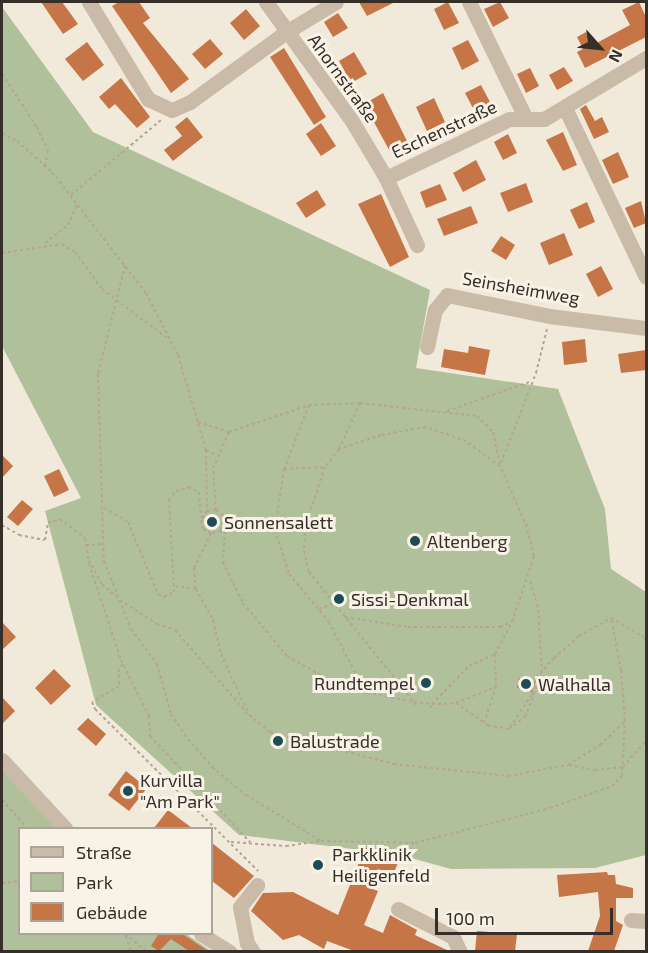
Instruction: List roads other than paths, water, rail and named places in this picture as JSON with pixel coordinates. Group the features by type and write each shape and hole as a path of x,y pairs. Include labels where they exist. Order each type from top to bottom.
{"street":[{"path":"89,2 148,99 172,110 190,102 286,32 336,2"},
{"name":"Ahornstraße","path":"266,2 352,121 386,178 417,245"},
{"path":"469,2 526,119"},
{"name":"Eschenstraße","path":"386,178 509,119 544,119 646,58"},
{"path":"565,108 646,277"},
{"name":"Seinsheimweg","path":"428,347 438,303 447,295 549,316 646,328"},
{"path":"2,760 64,827"},
{"path":"254,951 247,943 240,907 257,885"},
{"path":"398,909 453,937 460,951"},
{"path":"204,935 230,951"}],"place":[{"name":"Sonnensalett","path":"212,522"},
{"name":"Altenberg","path":"415,541"},
{"name":"Sissi-Denkmal","path":"339,599"},
{"name":"Rundtempel","path":"426,683"},
{"name":"Walhalla","path":"526,684"},
{"name":"Balustrade","path":"278,741"},
{"name":"Kurvilla \"Am Park\"","path":"128,791"},
{"name":"Parkklinik Heiligenfeld","path":"318,865"}]}
